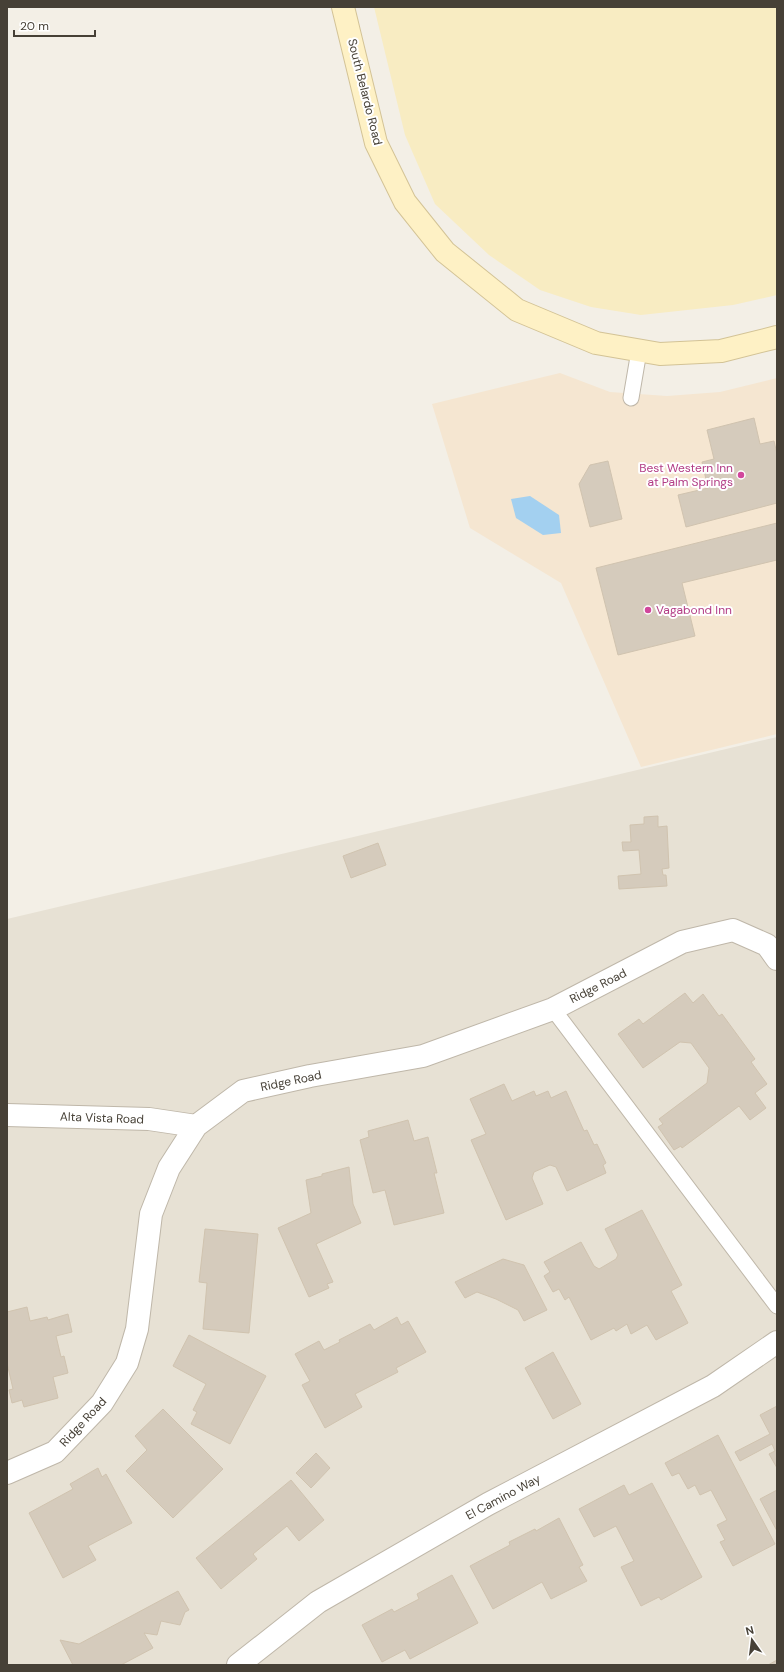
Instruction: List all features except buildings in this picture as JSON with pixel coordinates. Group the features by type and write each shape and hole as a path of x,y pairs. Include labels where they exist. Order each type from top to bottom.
{"street":[{"name":"South Belardo Road","path":"343,7 376,143 405,202 445,252 517,310 596,343 660,354 721,351 777,337"},
{"name":"Ridge Road","path":"7,1473 55,1452 102,1403 127,1363 137,1329 151,1214 168,1168 196,1126 243,1091 310,1076 423,1056 553,1009 682,942 733,930 767,945 777,959"},
{"name":"Alta Vista Road","path":"7,1115 149,1119 196,1126"},
{"name":"El Camino Way","path":"238,1665 318,1602 488,1504 713,1386 777,1342"}],"lane":[{"path":"632,398 639,350"},
{"path":"553,1009 777,1306"}],"shaded area":[{"path":"560,373 610,392 667,396 720,392 777,378 777,734 641,767 561,583 470,528 432,404"},
{"path":"777,737 777,1665 7,1665 7,919"}],"sand":[{"path":"374,7 777,7 777,295 733,305 641,315 591,307 540,290 489,255 435,204 405,135"}],"water":[{"path":"530,496 559,515 561,533 543,535 516,518 511,499"}],"place":[{"name":"Best Western Inn at Palm Springs","path":"741,475"},
{"name":"Vagabond Inn","path":"648,610"}]}
